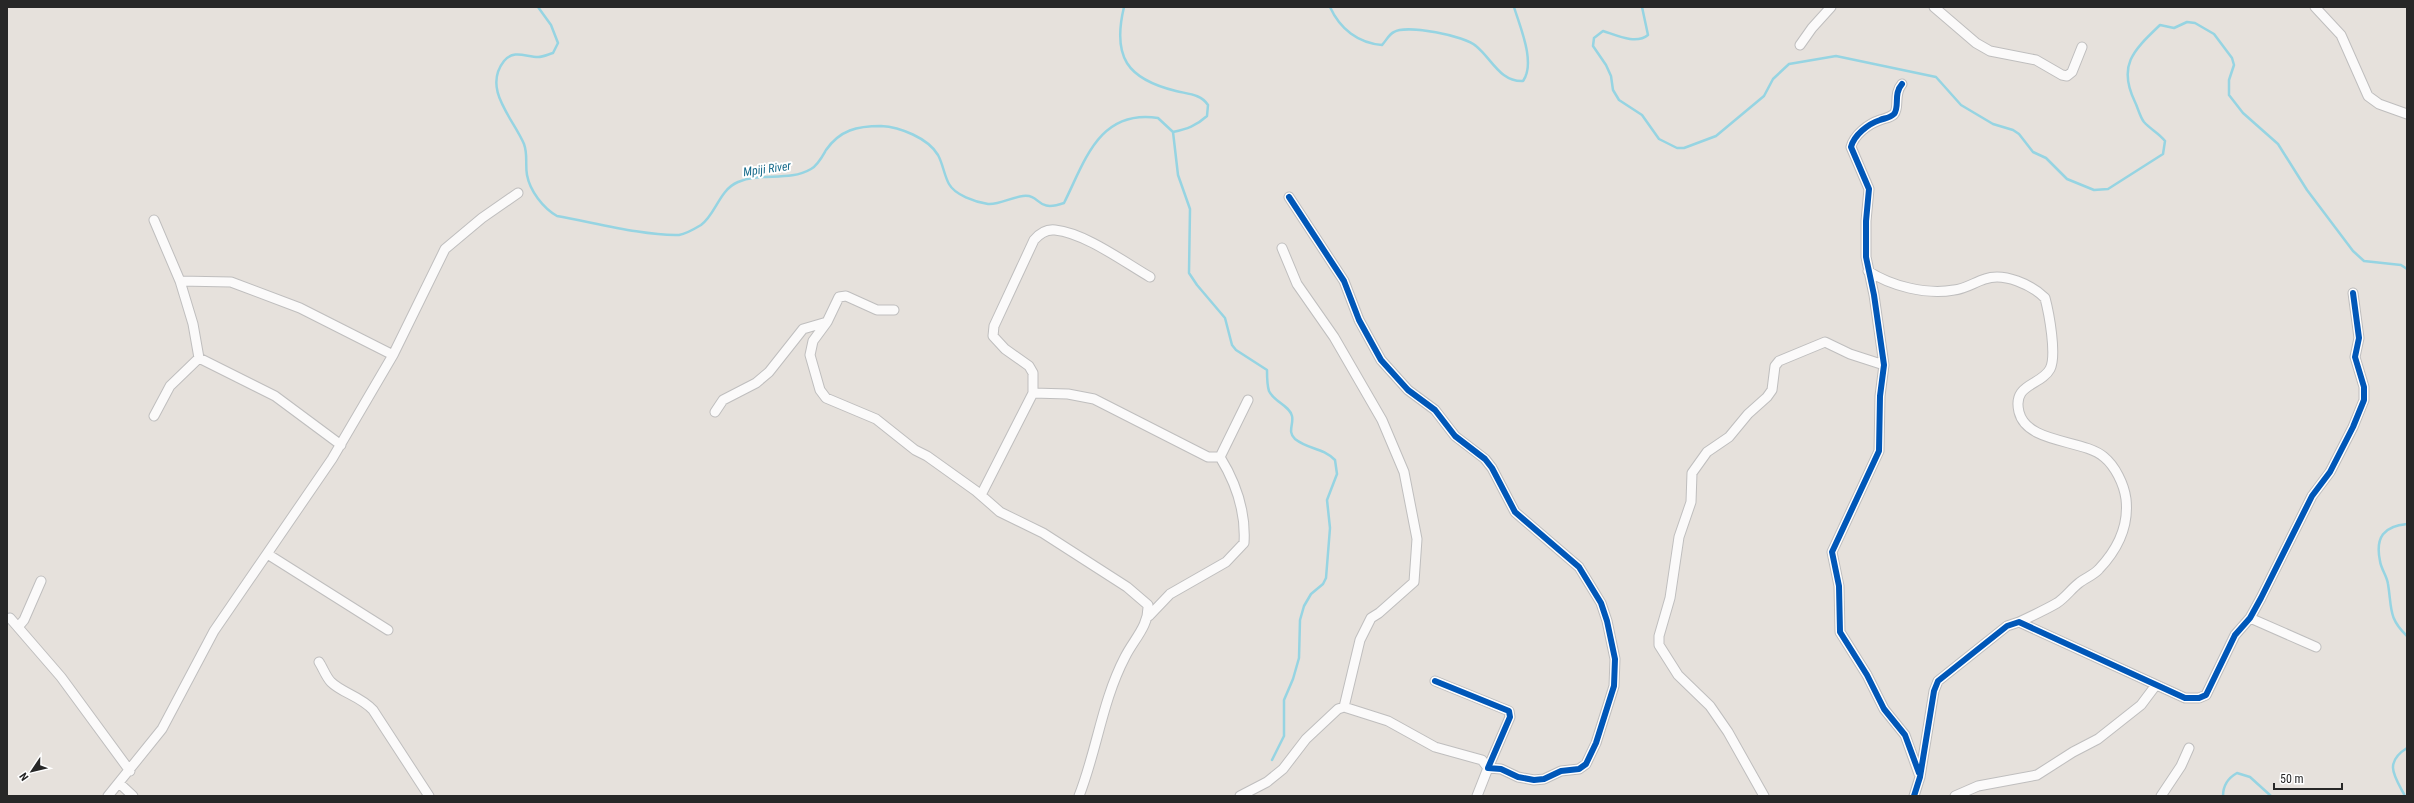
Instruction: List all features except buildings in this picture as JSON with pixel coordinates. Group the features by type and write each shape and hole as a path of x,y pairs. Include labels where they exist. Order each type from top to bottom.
{"street":[{"path":"1800,45 1812,28 1831,7"},
{"path":"1934,7 1976,43 1990,51 2036,60 2062,75 2067,76 2072,72 2082,46"},
{"path":"2315,7 2341,35 2368,96 2379,104 2407,114"},
{"path":"1902,84 1897,92 1897,110 1895,114 1874,123 1860,132 1853,140 1851,147 1870,189 1865,234 1868,271 1874,295 1884,364 1880,396 1879,451 1832,552 1832,557 1840,586 1840,632 1867,675 1884,709 1905,735 1920,777"},
{"path":"108,796 130,771 162,729 214,631 269,555 341,445 393,355 445,249 482,218 518,193"},
{"path":"1240,796 1267,782 1283,770 1306,739 1338,708 1344,706 1388,721 1435,747 1482,760 1488,768 1501,769 1518,777 1534,780 1544,779 1561,771 1579,769 1586,764 1596,743 1614,686 1615,659 1607,621 1601,602 1579,567 1515,512 1492,468 1485,459 1455,436 1435,410 1408,390 1381,360 1359,320 1344,281 1289,197"},
{"path":"154,220 180,281 193,324 199,358"},
{"path":"981,495 1033,393 1033,373 1029,366 1005,350 993,336 994,326 1039,235 1044,231 1055,229 1070,234 1150,277"},
{"path":"1282,248 1297,284 1334,337 1382,420 1404,472 1417,539 1418,551 1414,582 1379,613 1371,618 1360,640 1344,706"},
{"path":"1868,271 1877,277 1909,288 1936,291 1953,291 1987,278 2008,279 2029,286 2045,298 2052,330 2052,364 2047,373 2024,390 2020,397 2019,412 2028,426 2044,435 2094,450 2104,457 2112,465 2124,487 2128,515 2123,534 2100,568 2056,603 2019,622 1999,630 1938,681 1934,691 1920,777 1914,796"},
{"path":"180,281 231,282 300,308 393,355"},
{"path":"2019,622 2115,668 2185,698 2199,698 2206,694 2235,635 2250,618 2312,496 2330,472 2353,427 2364,400 2364,387 2355,357 2359,338 2354,293"},
{"path":"894,310 877,310 846,296 839,297 827,322 813,341 810,355 820,390 826,398 876,419 916,450 927,456 981,495 1000,512 1043,533 1127,587 1148,605 1149,616"},
{"path":"715,412 724,400 756,383 769,372 803,329 827,322"},
{"path":"1764,796 1728,732 1710,706 1678,675 1659,644 1659,636 1670,598 1679,537 1691,502 1691,477 1707,452 1729,437 1748,414 1767,397 1772,390 1775,366 1786,357 1825,342 1850,354 1884,364"},
{"path":"199,358 275,396 341,445"},
{"path":"154,416 170,386 199,358"},
{"path":"1033,393 1068,394 1094,399 1208,457 1220,457"},
{"path":"1220,457 1248,400"},
{"path":"1079,796 1088,772 1106,702 1125,657 1149,616 1170,594 1226,562 1244,543 1245,527 1234,479 1220,457"},
{"path":"269,555 388,630"},
{"path":"18,627 24,620 41,581"},
{"path":"10,618 61,677 130,771"},
{"path":"2250,618 2316,647"},
{"path":"319,662 329,680 335,685 363,700 373,710 429,796"},
{"path":"1435,681 1509,711 1510,717 1477,796"},
{"path":"1954,796 1978,786 2037,776 2068,755 2098,739 2145,701 2156,685"},
{"path":"2162,796 2181,766 2189,748"},
{"path":"119,783 133,796"}],"waterway":[{"name":"Mpiji River","path":"538,7 551,25 558,43 553,53 538,57 520,54 508,57 498,72 496,82 502,103 524,144 526,152 526,171 531,187 542,204 557,216 650,233 679,235 701,225 710,215 726,191 738,182 747,179 802,173 816,165 831,143 843,134 857,128 881,126 905,131 928,143 938,155 949,184 961,195 972,200 988,204 1029,196 1043,205 1048,206 1064,203 1087,155 1097,141 1108,130 1121,122 1138,117 1158,118 1173,132"},
{"path":"1124,7 1120,40 1122,52 1127,63 1135,72 1146,80 1159,86 1198,97 1205,101 1208,105 1207,116 1191,127 1173,132"},
{"path":"1330,7 1339,22 1351,34 1365,41 1382,45 1392,33 1410,29 1436,32 1461,38 1470,42 1482,51 1502,74 1508,78 1523,81 1527,73 1528,65 1526,45 1514,7"},
{"path":"1642,7 1648,35 1643,38 1632,39 1620,37 1603,31 1594,38 1593,46 1606,65 1611,76 1613,90 1619,100 1642,115 1659,139 1677,148 1684,148 1716,136 1764,96 1773,79 1789,64 1836,56 1936,77 1961,105 1993,124 2013,130 2019,134 2033,152 2046,158 2067,179 2094,190 2108,189 2163,154 2165,141 2141,118 2130,89 2128,68 2136,51 2160,25 2174,28 2187,22 2195,23 2214,34 2232,58 2234,65 2229,80 2229,95 2243,113 2278,144 2307,190 2353,251 2364,261 2401,265 2407,269"},
{"path":"1173,132 1178,175 1190,209 1189,273 1197,285 1225,318 1232,345 1236,350 1267,370 1267,383 1271,395 1288,409 1292,416 1291,434 1300,443 1325,453 1335,460 1337,474 1327,500 1330,528 1326,578 1323,584 1311,594 1304,606 1300,620 1299,658 1293,679 1284,700 1284,736 1272,760"},
{"path":"2407,524 2392,527 2387,530 2380,539 2379,545 2381,564 2387,581 2392,612 2397,624 2407,636"},
{"path":"2405,796 2395,776 2393,765 2395,759 2407,748"},
{"path":"2223,796 2227,783 2231,777 2237,773 2250,777 2271,796"}],"cycle path":[{"path":"1902,84 1899,88 1897,108 1894,114 1866,127 1858,134 1851,147 1869,189 1866,221 1866,257 1874,295 1884,365 1880,396 1879,451 1832,552 1839,586 1840,632 1867,675 1884,709 1905,735 1919,773"},
{"path":"1289,197 1344,281 1359,320 1381,360 1408,390 1435,410 1455,436 1485,459 1492,468 1515,512 1579,567 1601,603 1607,621 1615,659 1614,686 1596,743 1586,764 1579,769 1561,771 1544,779 1534,780 1518,777 1501,769 1488,768 1510,717 1509,711 1435,681"},
{"path":"1914,796 1920,777 1934,691 1938,681 2007,626 2019,622 2185,698 2199,698 2206,695 2235,635 2250,618 2261,598 2312,496 2330,472 2353,427 2364,400 2364,387 2355,357 2359,338 2353,293"}]}
